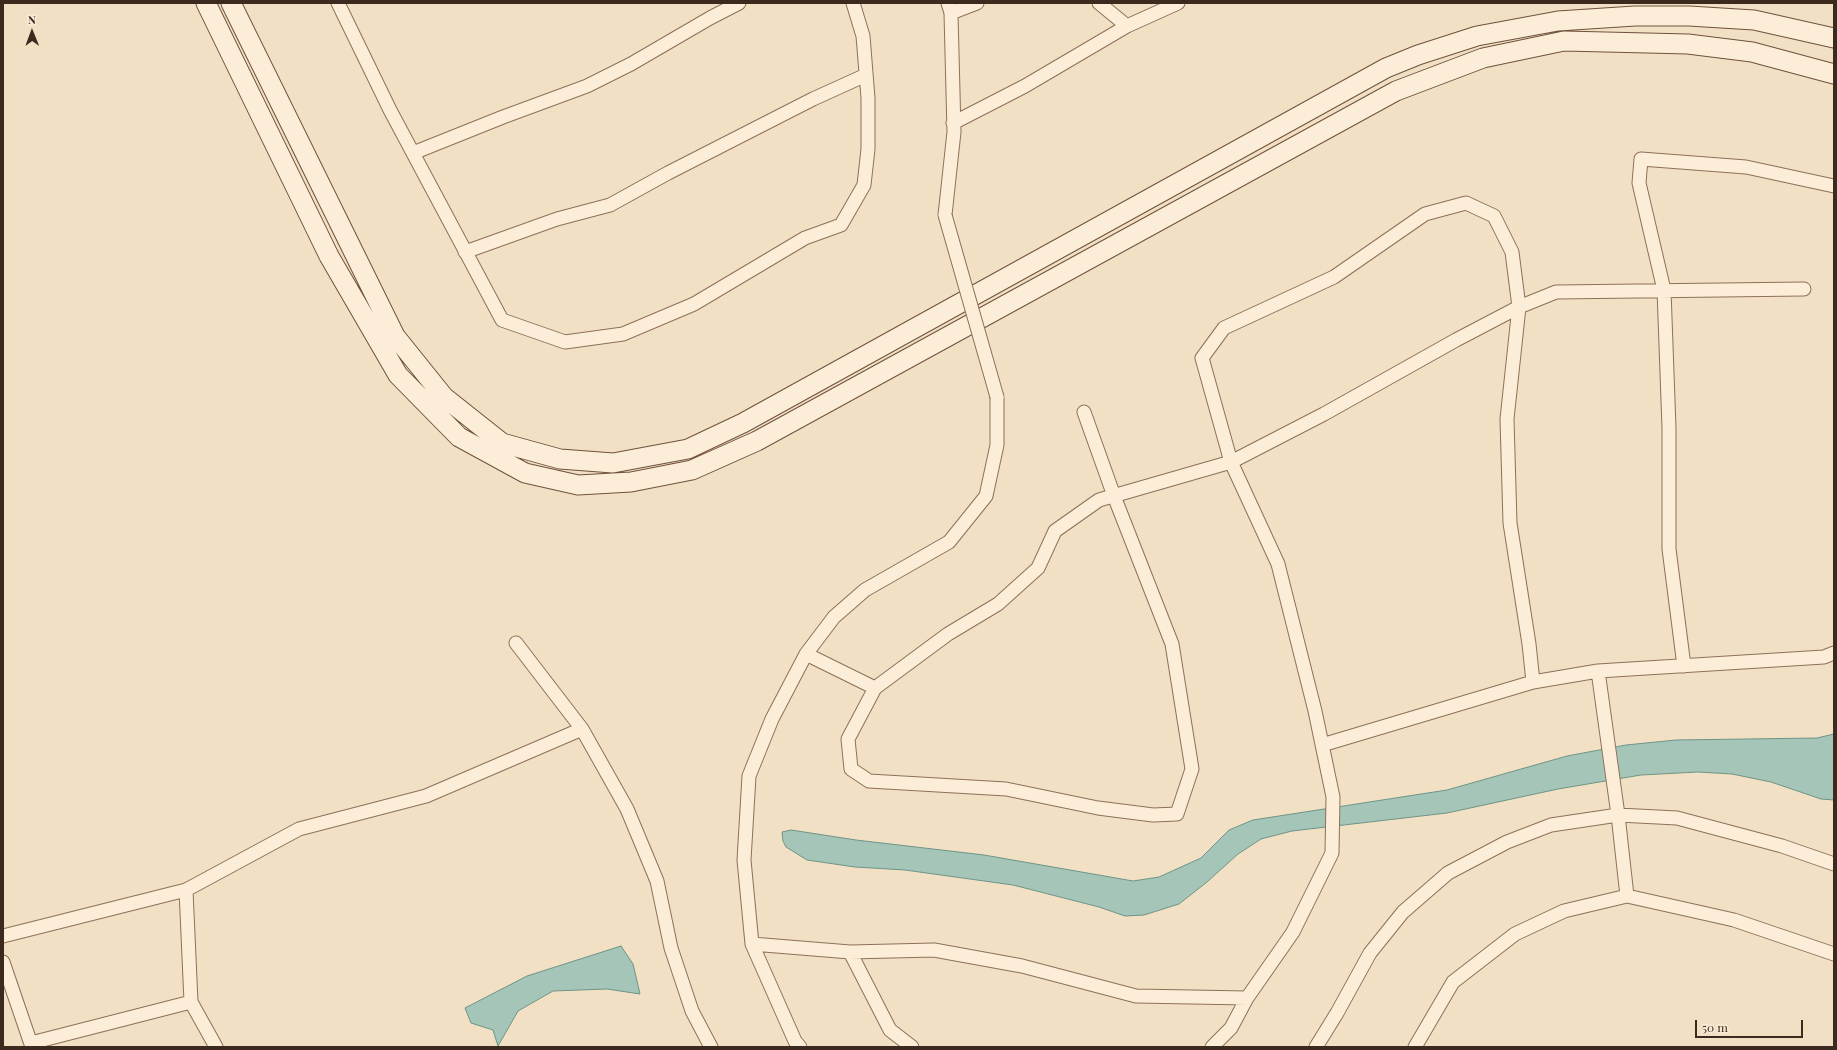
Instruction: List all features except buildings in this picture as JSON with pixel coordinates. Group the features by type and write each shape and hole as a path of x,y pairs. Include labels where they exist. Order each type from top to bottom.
{"street":[{"path":"206,3 329,256 398,375 459,437 525,474 578,485 631,482 692,470 757,441 1396,91 1483,58 1564,41 1688,44 1752,52 1834,74"},
{"path":"231,3 354,256 395,336 444,397 502,443 560,460 613,463 688,449 744,423 1386,68 1418,55 1477,36 1558,21 1635,16 1689,16 1754,20 1834,38"},
{"path":"338,3 413,152 502,320 565,342 622,334 694,304 805,238 840,225 864,185 868,149 866,75 863,36 853,3"},
{"path":"413,152 587,86 631,64 710,18 739,3"},
{"path":"800,1047 795,1041 752,944 744,860 749,776 772,719 806,654 834,617 865,590 950,542 986,496 997,445 997,396 945,215 954,122 950,8 977,3"},
{"path":"1098,3 1127,26"},
{"path":"954,122 1025,86 1127,26 1178,3"},
{"path":"465,252 557,219 610,205 668,172 812,99 866,75"},
{"path":"1684,666 1668,549 1669,428 1664,290 1639,183 1641,159 1746,167 1834,186"},
{"path":"1212,1047 1231,1028 1246,998 1293,932 1332,854 1333,797 1322,745 1278,564 1231,462 1202,358 1224,328 1334,277 1425,214 1466,203 1494,216 1512,252 1519,307 1507,420 1510,515 1529,644 1533,682"},
{"path":"1084,412 1114,496 1172,644 1192,769 1177,814 1153,815 1098,808 1006,789 869,781 851,769 848,739 875,688 948,634 998,604 1038,568 1055,531 1099,500 1114,496 1231,462 1324,414 1456,340 1519,307 1556,292 1804,289"},
{"path":"516,642 582,729 627,810 657,881 671,948 692,1012 711,1047"},
{"path":"1322,745 1533,682 1598,671 1824,657 1834,653"},
{"path":"806,654 875,688"},
{"path":"1598,671 1615,791 1627,896"},
{"path":"3,936 186,890 299,829 426,796 582,729"},
{"path":"1316,1047 1337,1013 1370,953 1403,912 1448,873 1507,842 1551,825 1618,815 1677,818 1782,846 1834,864"},
{"path":"186,890 191,1002 216,1047"},
{"path":"1415,1047 1453,982 1515,934 1564,911 1627,896 1734,920 1834,954"},
{"path":"752,944 850,952 934,950 1022,966 1136,996 1246,998"},
{"path":"850,952 890,1030 912,1047"},
{"path":"3,962 32,1045 191,1002"}],"shaded area":[{"path":"1834,734 1834,800 1821,799 1771,782 1732,774 1698,772 1641,775 1558,789 1447,813 1292,831 1261,839 1238,854 1207,882 1179,904 1144,915 1125,916 1099,907 1013,885 905,870 855,867 807,860 786,847 783,841 782,832 791,830 856,840 984,855 1133,881 1159,877 1201,858 1229,830 1253,820 1447,790 1567,756 1626,745 1676,740 1817,738"},
{"path":"621,946 633,964 640,994 607,989 553,991 518,1011 498,1046 493,1030 471,1023 465,1008 527,976"}]}
